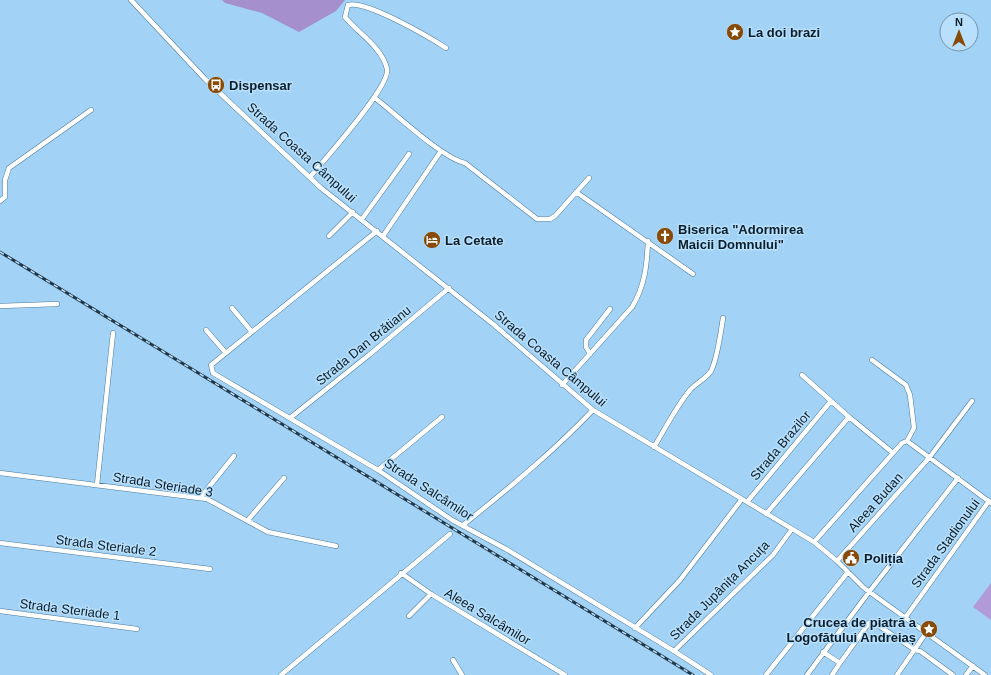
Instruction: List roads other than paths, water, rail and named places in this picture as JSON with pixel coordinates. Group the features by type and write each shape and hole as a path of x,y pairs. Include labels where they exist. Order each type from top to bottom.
{"street":[{"name":"Strada Coasta Câmpului","path":"131,0 205,79 310,178 449,288 593,410 814,542 837,561 869,592 985,675"},
{"path":"310,178 375,98 387,77 387,69 374,46 345,17 348,5 359,5 394,18 446,48"},
{"path":"375,98 441,151 456,161 465,163 538,219 550,219 555,216 589,178"},
{"path":"0,201 5,197 6,180 9,168 91,110"},
{"path":"383,236 441,151"},
{"path":"362,219 409,154"},
{"path":"576,192 693,274"},
{"path":"329,236 353,212"},
{"path":"206,330 226,353 377,231"},
{"path":"562,385 632,307 638,298 647,266 648,241"},
{"name":"Strada Dan Brătianu","path":"290,418 369,355 449,288"},
{"path":"0,306 56,304"},
{"path":"232,308 252,332"},
{"path":"590,354 586,346 586,340 610,309"},
{"path":"654,447 679,404 692,388 710,373 721,335 723,318"},
{"name":"Strada Steriade 3","path":"97,485 113,333"},
{"name":"Strada Salcâmilor","path":"226,353 211,365 211,370 220,379 378,470 452,520 506,549 674,651"},
{"path":"814,542 902,443 907,441 914,428 910,395 906,385 872,360"},
{"path":"802,375 849,417 893,453"},
{"name":"Strada Brazilor","path":"746,502 831,401"},
{"name":"Aleea Budan","path":"837,561 929,458 972,401"},
{"path":"463,525 550,453 593,410"},
{"path":"378,470 442,417"},
{"path":"766,514 849,417"},
{"name":"Strada Stadionului","path":"904,618 990,502 907,441"},
{"path":"200,498 234,456"},
{"name":"Strada Steriade 3","path":"0,474 200,498 213,501 268,532 336,546"},
{"path":"248,520 284,478"},
{"path":"807,675 869,592 958,478"},
{"path":"635,628 680,580 742,499"},
{"name":"Strada Jupânița Ancuța","path":"711,675 674,651 768,560 792,529"},
{"path":"281,675 401,573 450,534"},
{"name":"Strada Steriade 2","path":"0,543 210,569"},
{"path":"766,675 848,572"},
{"name":"Aleea Salcâmilor","path":"401,573 431,594 565,675"},
{"path":"410,616 431,594"},
{"name":"Strada Steriade 1","path":"0,611 137,629"},
{"path":"832,675 871,621 914,650 920,651 953,675"},
{"path":"897,675 926,633"},
{"path":"824,652 840,663"},
{"path":"453,660 462,675"},
{"path":"966,675 973,666"}],"railway":[{"path":"0,252 693,675"}],"place":[{"name":"La doi brazi","path":"735,32"},
{"name":"Dispensar","path":"216,85"},
{"name":"Biserica \"Adormirea Maicii Domnului\"","path":"665,236"},
{"name":"La Cetate","path":"432,240"},
{"name":"Poliția","path":"851,558"},
{"name":"Crucea de piatră a Logofătului Andreiaș","path":"929,629"}]}
